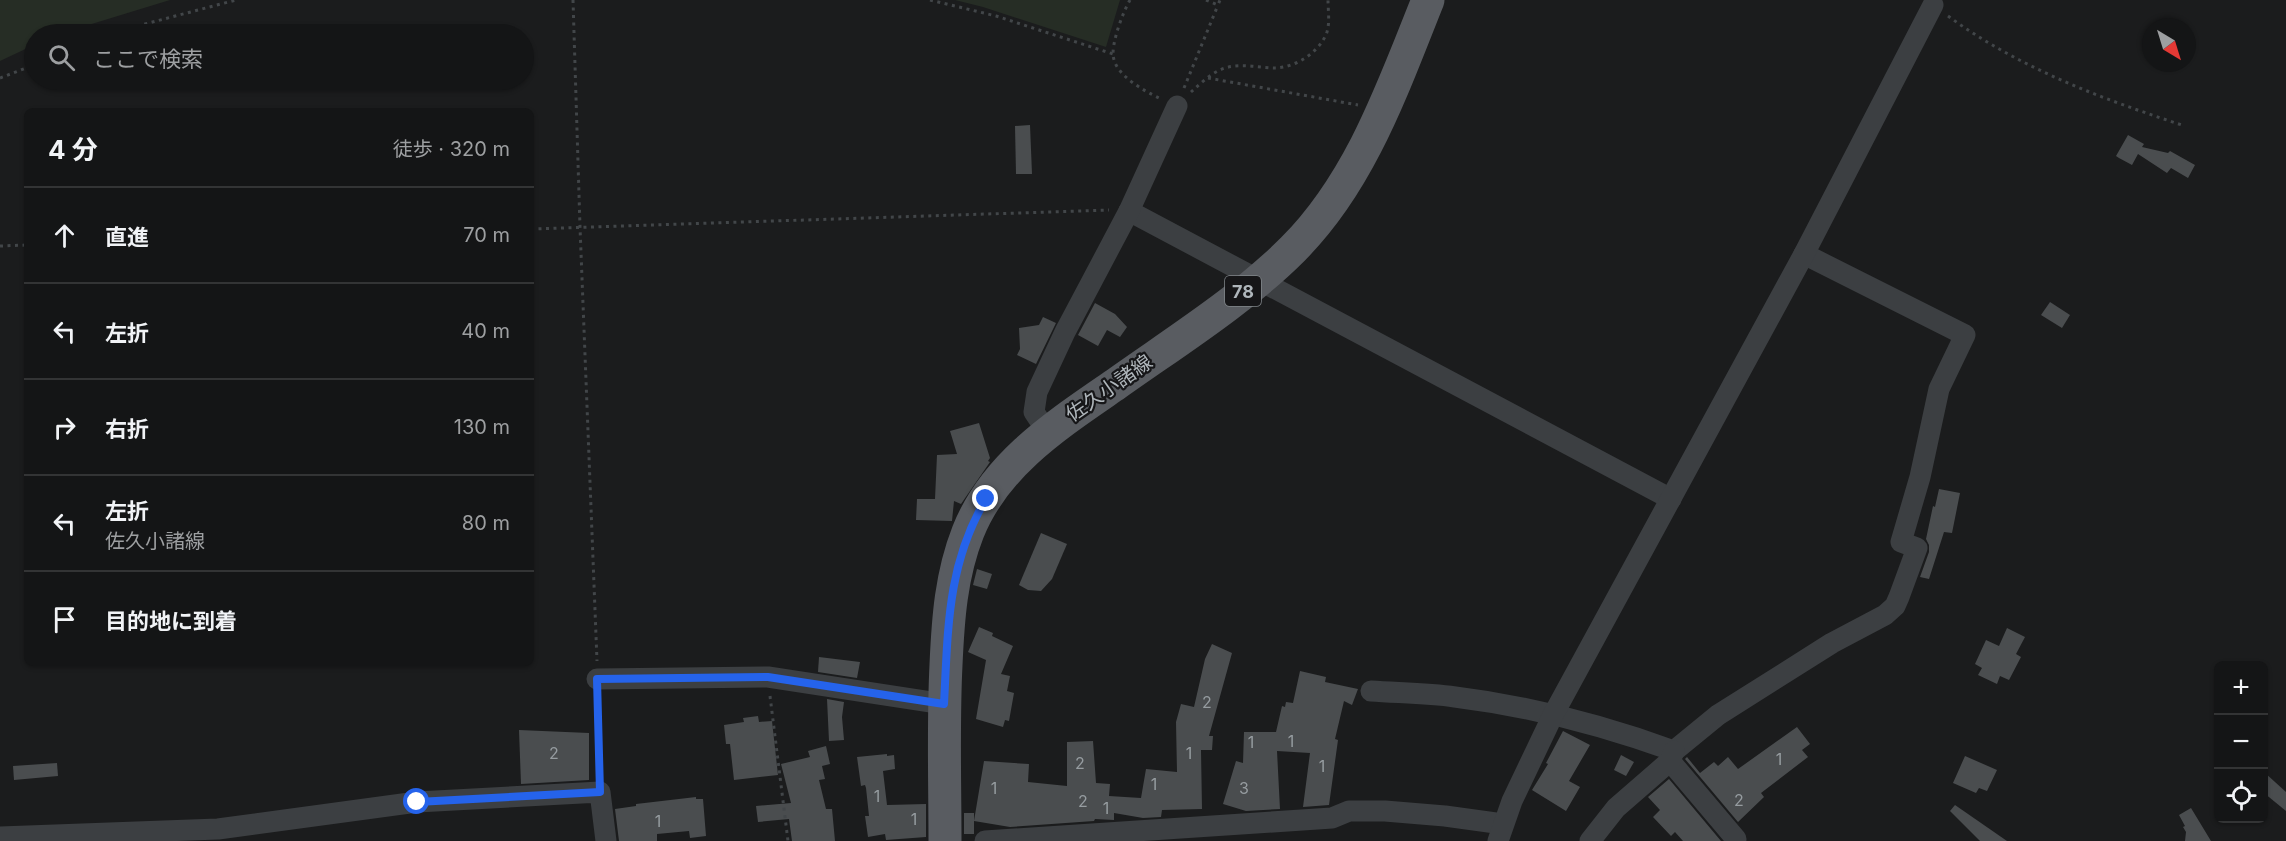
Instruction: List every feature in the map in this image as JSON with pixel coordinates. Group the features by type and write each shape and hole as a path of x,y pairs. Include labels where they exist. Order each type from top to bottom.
{"main road":[{"name":"佐久小諸線","path":"945,841 944,704 949,609 952,585 968,532 981,507 1013,464 1047,433 1260,278 1293,249 1324,214 1356,165 1390,95 1428,0"}],"street":[{"path":"985,841 1332,818 1349,811 1385,811 1445,816 1501,832 1552,715 1804,254 1933,5"},
{"path":"1047,433 1034,412 1037,392 1065,332 1129,211 1177,106"},
{"path":"1129,211 1260,278 1671,499"},
{"path":"1590,841 1616,808 1718,715 1832,643 1885,615 1895,606 1917,548 1900,542 1920,477 1939,389 1965,335 1804,254"},
{"path":"597,679 768,677 944,704"},
{"path":"1371,691 1455,697 1552,715 1634,737 1672,756 1736,839"},
{"path":"0,837 218,835 417,802 600,792 606,841"}],"path":[{"path":"144,24 236,0"},
{"path":"573,0 600,792"},
{"path":"930,0 996,16 1113,54"},
{"path":"1130,0 1120,25 1113,54 1119,68 1135,84 1177,106"},
{"path":"1177,106 1219,2 1206,0"},
{"path":"1177,106 1206,78 1225,68 1278,68 1295,64 1305,57 1319,45 1327,33 1328,0"},
{"path":"1933,5 1974,35 2050,75 2117,104 2185,126"},
{"path":"0,78 24,69"},
{"path":"1206,78 1390,95"},
{"path":"534,229 1088,210 1129,211"},
{"path":"0,246 24,245"},
{"path":"768,677 788,841"}],"shaded area":[{"path":"0,0 170,0 92,24 24,24 24,50 0,61"},
{"path":"955,0 1120,0 1106,47"}],"building":[{"path":"1030,125 1032,174 1016,174 1015,126"},
{"path":"2128,135 2144,144 2142,147 2168,153 2170,151 2195,165 2188,178 2171,168 2167,173 2138,154 2132,165 2116,156"},
{"path":"2050,302 2070,315 2062,328 2041,315"},
{"path":"1095,303 1115,314 1127,327 1120,337 1107,330 1098,346 1078,335"},
{"path":"1043,317 1056,323 1036,364 1017,355 1020,349 1019,328 1039,325"},
{"path":"979,423 990,462 961,504 954,501 952,521 916,520 917,499 935,499 937,455 957,454 950,431"},
{"path":"1939,489 1960,493 1952,533 1944,532 1929,579 1920,577 1929,552 1926,539"},
{"path":"1041,533 1067,544 1052,579 1041,591 1028,590 1019,585"},
{"path":"977,569 992,574 987,589 973,585"},
{"path":"979,627 1013,646 1001,674 1010,676 1007,691 1014,693 1009,721 1005,720 1003,727 976,719 986,660 968,652"},
{"path":"2007,628 2025,637 2016,654 2021,657 2009,680 2000,676 1997,684 1978,675 1982,668 1975,664 1986,640 1999,646"},
{"path":"1212,644 1232,653 1209,736 1213,736 1212,750 1201,750 1202,809 1162,810 1161,817 1143,818 1114,813 1114,820 1095,819 1094,821 1010,827 974,821 984,761 1029,764 1028,782 1067,786 1067,742 1093,741 1096,783 1110,784 1109,796 1141,798 1146,769 1177,772 1176,722 1181,704 1194,707 1205,659"},
{"path":"819,657 860,662 857,678 818,672"},
{"path":"1300,671 1326,677 1325,682 1358,689 1352,705 1344,701 1335,739 1338,740 1329,805 1303,807 1310,753 1277,751 1280,809 1246,811 1223,804 1236,761 1243,763 1244,732 1276,732 1282,706 1285,707 1286,702 1293,703"},
{"path":"827,699 844,702 842,717 844,740 829,741"},
{"path":"758,716 759,722 772,721 778,775 734,780 730,744 726,744 724,725 744,722 743,718"},
{"path":"1797,727 1810,744 1802,750 1808,757 1761,793 1764,797 1738,822 1685,759 1687,757 1700,773 1714,762 1718,766 1728,757 1738,769"},
{"path":"519,730 589,733 589,780 521,784"},
{"path":"1563,731 1590,745 1569,781 1580,787 1566,811 1532,790 1548,764 1546,763"},
{"path":"826,746 830,764 822,766 825,779 819,780 826,809 832,809 835,841 792,841 789,819 758,822 756,806 791,803 781,764 810,757 808,751"},
{"path":"887,754 887,756 894,755 895,769 883,771 887,805 926,804 926,837 886,840 885,834 868,837 865,816 869,816 866,788 865,785 861,786 857,757"},
{"path":"1621,755 1634,762 1626,776 1614,770"},
{"path":"1965,756 1997,770 1987,791 1979,788 1976,793 1953,783"},
{"path":"57,763 58,776 14,780 13,766"},
{"path":"2268,776 2286,792 2286,811 2268,796"},
{"path":"1669,779 1721,841 1683,841 1675,832 1671,836 1653,817 1660,810 1648,797"},
{"path":"696,797 696,799 703,799 706,836 690,838 689,831 657,834 657,841 619,841 615,809 636,806 636,804"},
{"path":"1955,805 2007,841 1980,841 1950,811"},
{"path":"2191,808 2211,841 2185,841 2186,832 2183,827 2185,826 2179,815"},
{"path":"964,813 974,813 974,834 964,834"}],"route":[{"path":"417,802 600,792 597,679 768,677 944,704 952,585 968,532 986,499"}]}
